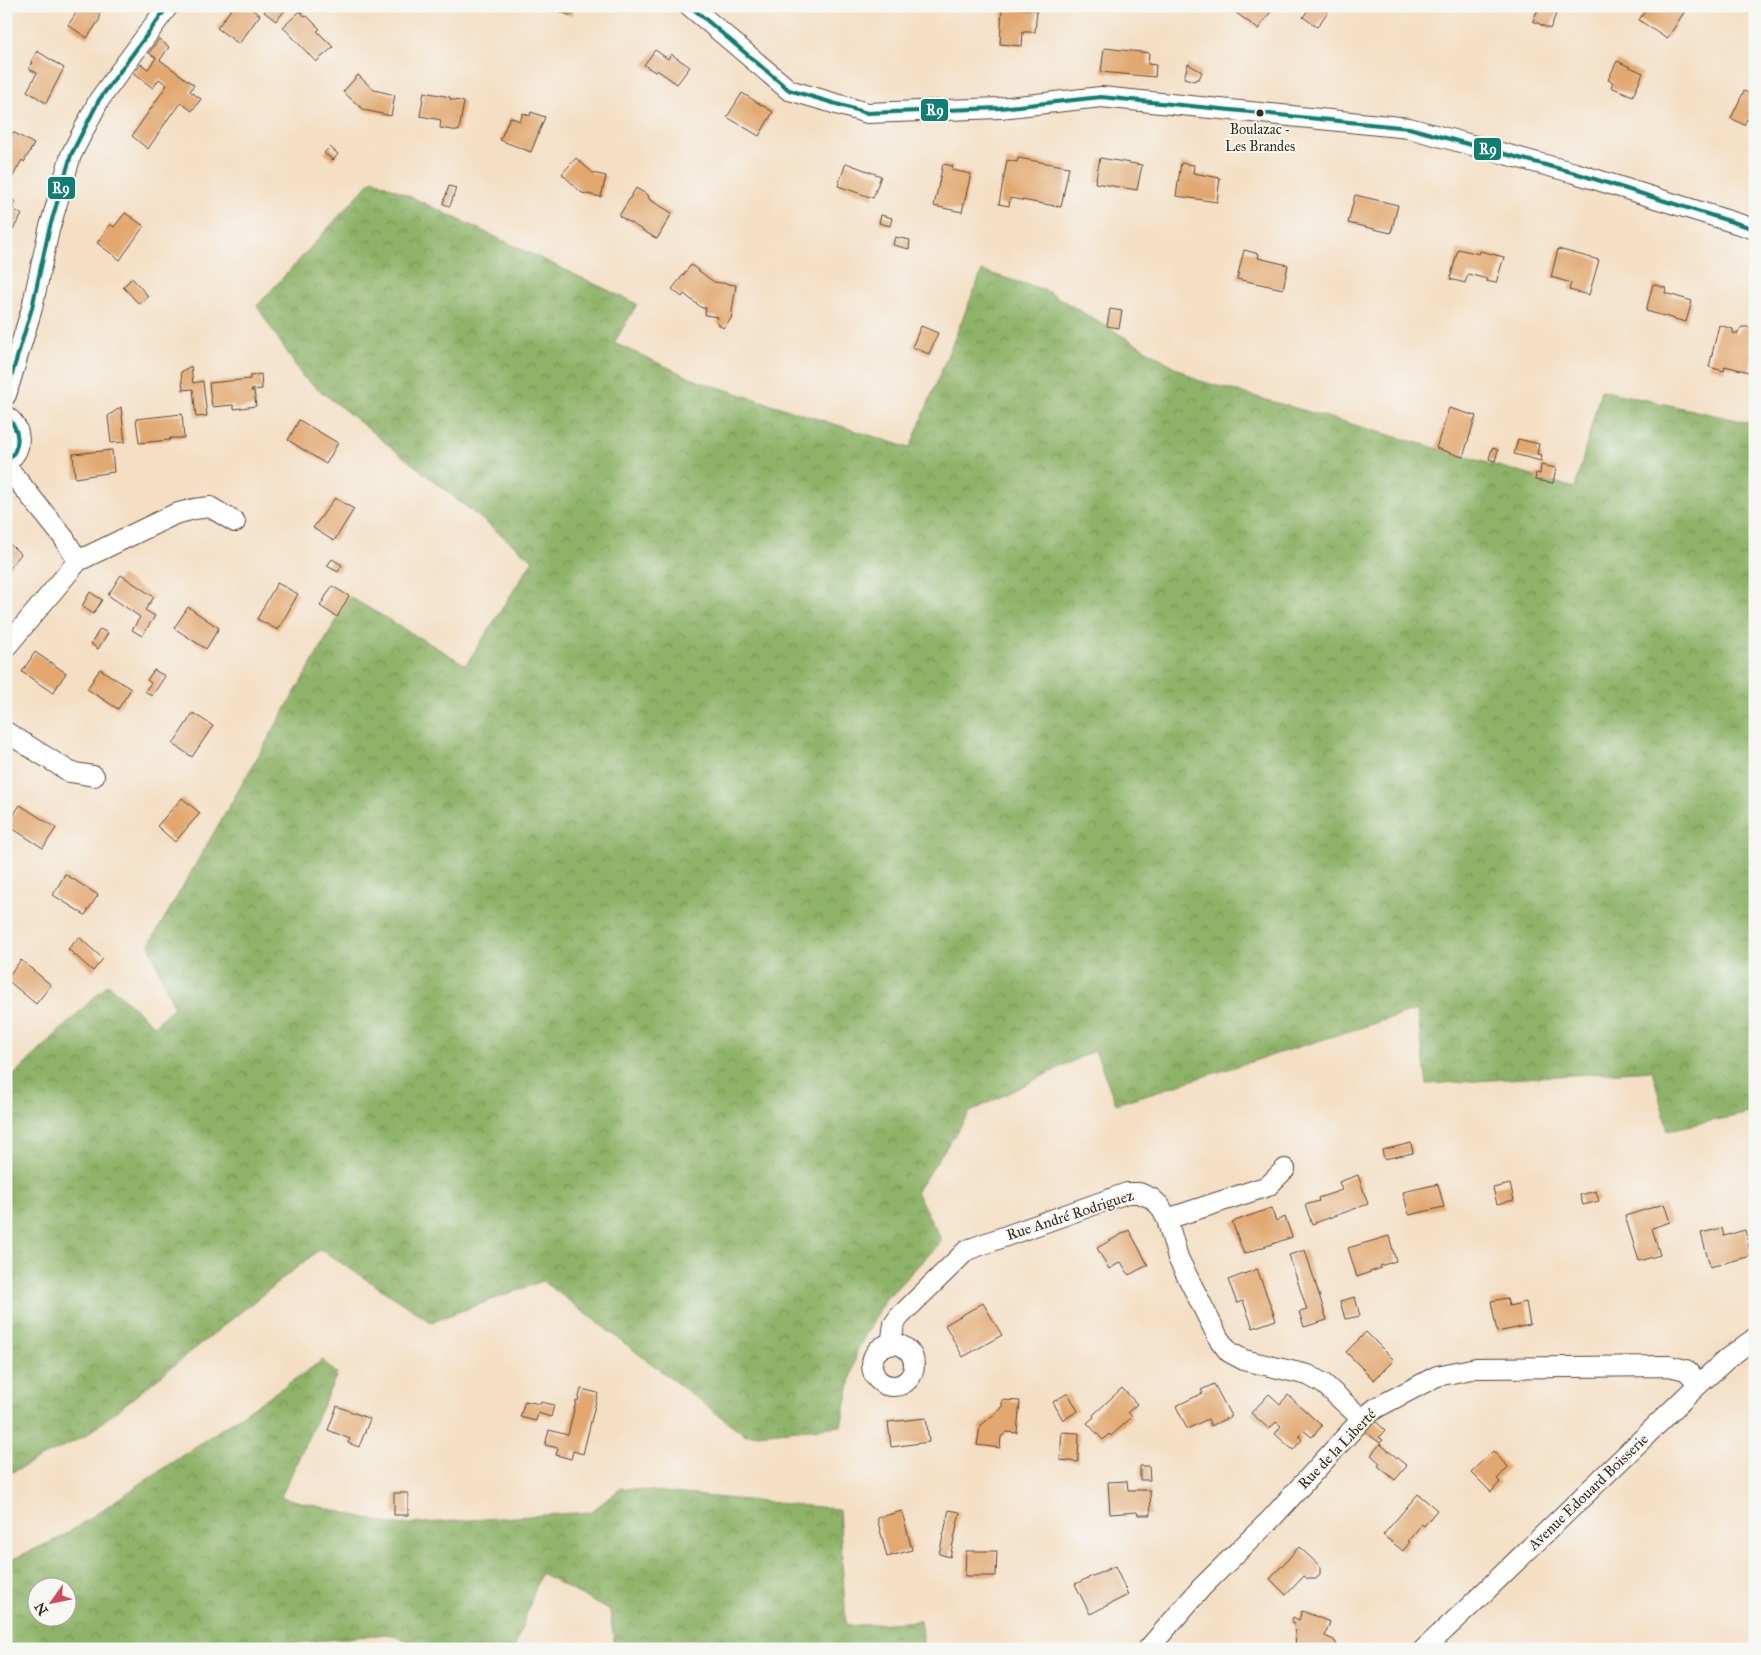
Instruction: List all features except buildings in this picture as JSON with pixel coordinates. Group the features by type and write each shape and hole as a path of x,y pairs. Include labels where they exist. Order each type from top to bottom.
{"street":[{"path":"6,395 32,308 49,230 71,155 99,100 168,6"},
{"path":"690,6 788,90 867,113 1000,108 1101,97 1409,128 1575,173 1755,229"},
{"path":"6,416 13,422 19,437 16,452 6,462"},
{"path":"6,466 64,538 78,561"},
{"path":"6,647 78,561 184,511 210,507 235,522"},
{"path":"6,732 70,772 94,776"},
{"path":"1167,1219 1268,1186 1285,1169"},
{"name":"Rue André Rodriguez","path":"891,1344 894,1324 900,1316 966,1250 1127,1193 1139,1193 1151,1198 1160,1206 1167,1219 1178,1258 1220,1339 1229,1352 1244,1360 1308,1375 1316,1379 1362,1419"},
{"name":"Avenue Edouard Boisserie","path":"1424,1649 1699,1384 1728,1358 1755,1338"},
{"name":"Rue de la Liberté","path":"1148,1649 1202,1587 1271,1519 1362,1419 1376,1408 1437,1376 1476,1368 1669,1366 1686,1370 1699,1384"}],"green space":[{"path":"373,179 637,304 614,343 698,381 910,448 982,271 1045,290 1197,380 1575,488 1601,390 1755,424 1755,1112 1668,1130 1652,1070 1427,1084 1417,1010 1116,1104 1095,1050 970,1112 916,1192 942,1241 885,1300 857,1350 841,1426 745,1435 543,1281 431,1322 320,1249 85,1436 6,1475 6,1083 108,984 154,1026 174,1007 149,945 350,597 466,665 533,560 303,377 257,306"},
{"path":"323,1360 337,1374 281,1497 394,1525 591,1512 621,1488 839,1509 846,1626 920,1621 924,1649 615,1649 610,1611 541,1573 514,1649 433,1649 387,1634 239,1649 6,1649 6,1562 62,1537"}],"transit line":[{"name":"R9","path":"6,394 32,308 49,230 71,155 99,100 168,6"},
{"name":"R9","path":"690,6 789,90 867,113 1000,108 1101,97 1409,128 1575,173 1755,229"},
{"name":"R9","path":"6,416 15,427 18,439 15,451 6,462"}],"place":[{"name":"Boulazac - Les Brandes","path":"1260,113"}]}
